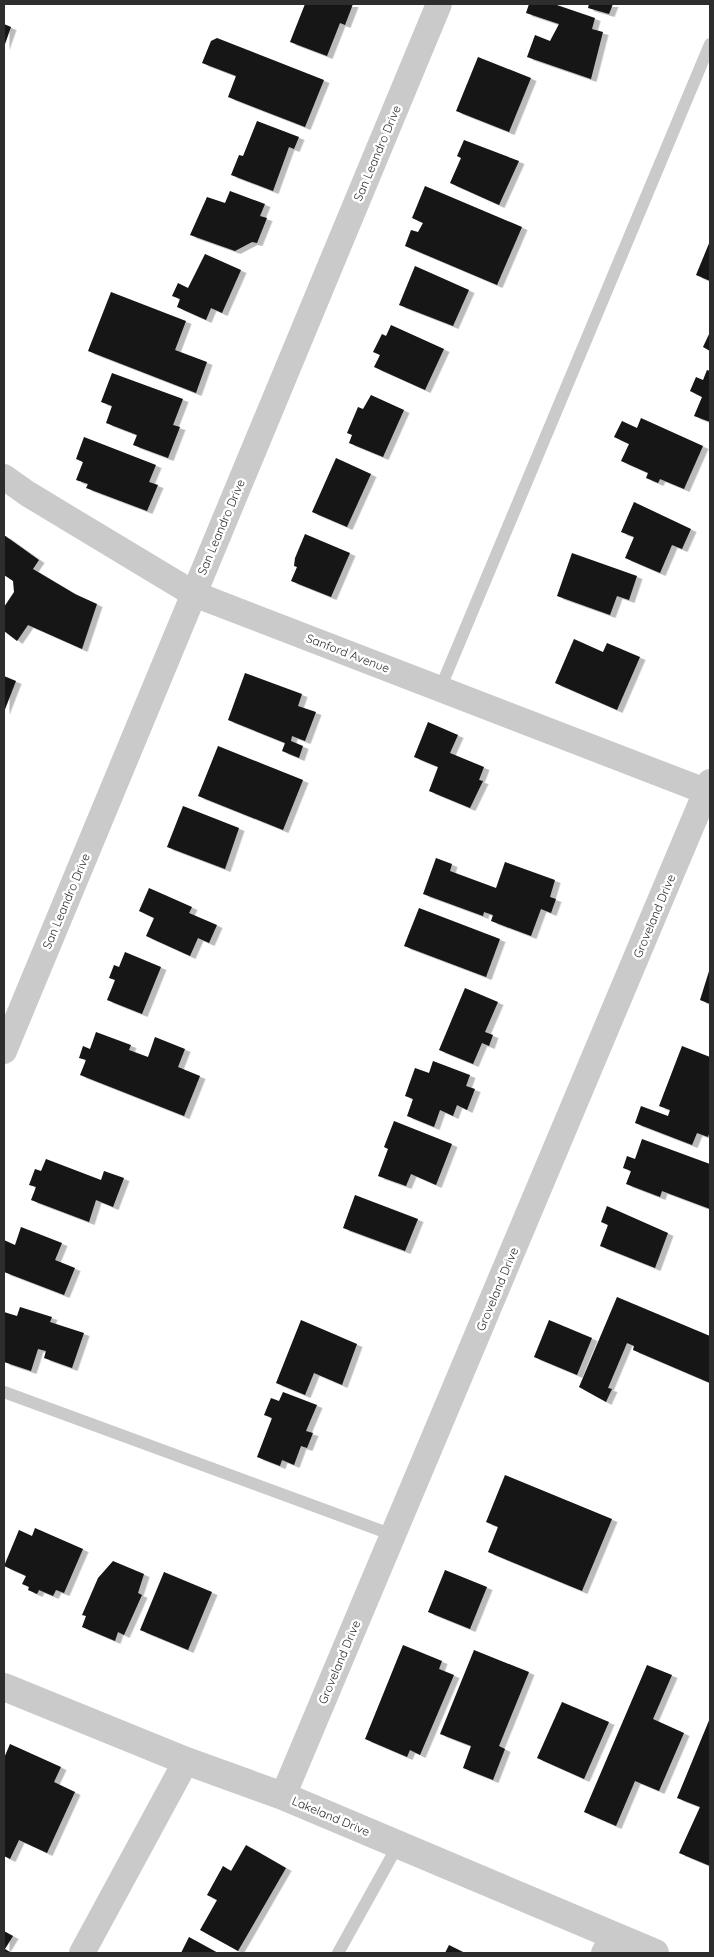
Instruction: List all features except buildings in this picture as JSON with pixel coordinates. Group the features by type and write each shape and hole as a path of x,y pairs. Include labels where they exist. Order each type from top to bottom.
{"street":[{"name":"San Leandro Drive","path":"4,1051 439,4"},
{"name":"Sanford Avenue","path":"4,476 28,494 194,594 440,689 709,789"},
{"name":"Groveland Drive","path":"283,1796 709,789"},
{"name":"Lakeland Drive","path":"4,1687 186,1761 283,1796 398,1844 608,1945 654,1953"},
{"path":"82,1953 186,1761"}],"lane":[{"path":"440,689 710,44"},
{"path":"4,1392 393,1535"},
{"path":"338,1953 398,1844"}]}
